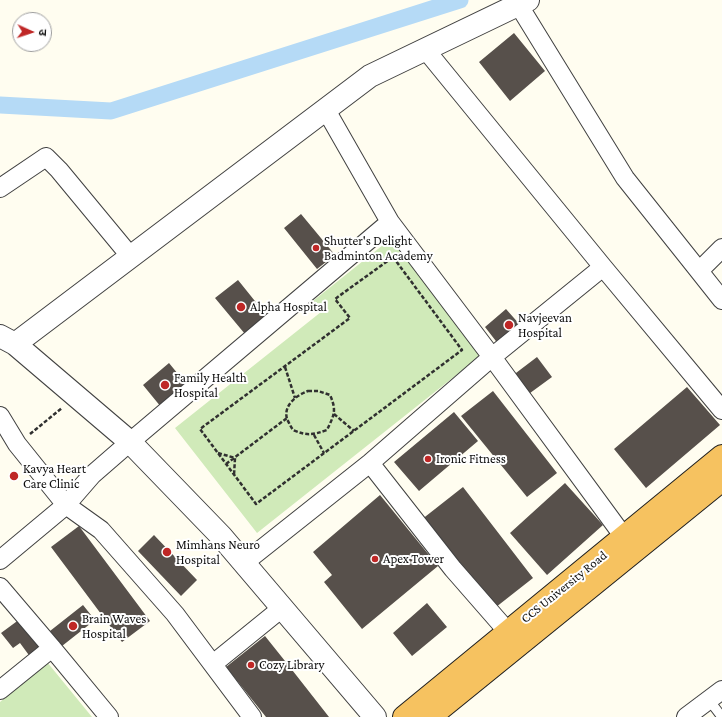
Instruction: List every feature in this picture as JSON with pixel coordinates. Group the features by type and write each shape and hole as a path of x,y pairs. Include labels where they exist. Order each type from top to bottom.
{"highway":[{"name":"CCS University Road","path":"404,717 722,456"},
{"name":"CCS University Road","path":"430,717 722,480"}],"street":[{"path":"375,717 222,536 130,442 8,340 131,257 370,76 523,2 625,178 722,300"},
{"path":"425,49 722,410"},
{"path":"326,110 390,222 492,357 624,537"},
{"path":"0,188 46,157 59,170 131,257"},
{"path":"0,560 66,504 92,475 130,442 390,222"},
{"path":"699,271 722,248"},
{"path":"244,563 370,463 492,357 603,267"},
{"path":"0,416 17,444 66,504 101,530 175,614 252,717"},
{"path":"370,463 453,569 508,632"},
{"path":"0,587 109,717"},
{"path":"213,664 282,608"},
{"path":"0,690 52,648"},
{"path":"686,717 715,695"}],"lane":[{"path":"715,695 722,717"}],"path":[{"path":"393,257 462,350 354,431 256,504 200,429 350,318 336,299 393,257"},
{"path":"285,367 296,398"},
{"path":"308,391 318,391 330,395 333,403 334,414 327,430 314,435 301,434 293,430 287,418 288,408 296,398 308,391"},
{"path":"17,444 63,407"},
{"path":"334,414 354,431"},
{"path":"226,464 287,418"},
{"path":"314,435 324,453"},
{"path":"217,452 235,458"},
{"path":"234,476 235,458"}],"green space":[{"path":"393,237 484,353 257,533 175,428 321,312 313,301"},
{"path":"47,662 92,717 0,717 0,702"}],"building":[{"path":"514,33 545,71 510,101 479,62"},
{"path":"301,214 335,255 317,269 284,228"},
{"name":"Alpha Hospital","path":"238,280 267,316 245,334 215,298"},
{"path":"506,309 521,326 499,345 485,327"},
{"path":"537,357 552,377 526,396 512,376"},
{"name":"Family Health Hospital","path":"169,363 187,385 161,407 143,385"},
{"path":"687,387 720,425 646,488 614,449"},
{"path":"493,391 557,473 527,497 461,416"},
{"path":"454,412 478,441 419,491 394,462"},
{"path":"565,483 603,525 547,575 510,533"},
{"path":"463,487 533,578 491,611 421,520"},
{"name":"Apex Tower","path":"380,495 438,566 362,629 324,582 332,575 313,552"},
{"path":"79,526 150,621 122,642 51,547"},
{"path":"154,535 197,580 181,596 138,551"},
{"path":"427,603 447,627 412,656 393,633"},
{"name":"Brain Waves Hospital","path":"83,605 95,620 62,646 50,631"},
{"path":"20,619 42,649 31,658 20,643 13,648 1,633"},
{"path":"265,636 329,717 266,717 226,667"}],"waterway":[{"path":"0,105 111,111 460,0"}],"place":[{"name":"Shutter's Delight Badminton Academy","path":"316,248"},
{"name":"Alpha Hospital","path":"241,307"},
{"name":"Navjeevan Hospital","path":"509,325"},
{"name":"Family Health Hospital","path":"165,385"},
{"name":"Ironic Fitness","path":"428,459"},
{"name":"Kavya Heart Care Clinic","path":"14,476"},
{"name":"Mimhans Neuro Hospital","path":"167,552"},
{"name":"Apex Tower","path":"375,559"},
{"name":"Brain Waves Hospital","path":"73,626"},
{"name":"Cozy Library","path":"251,665"}]}
